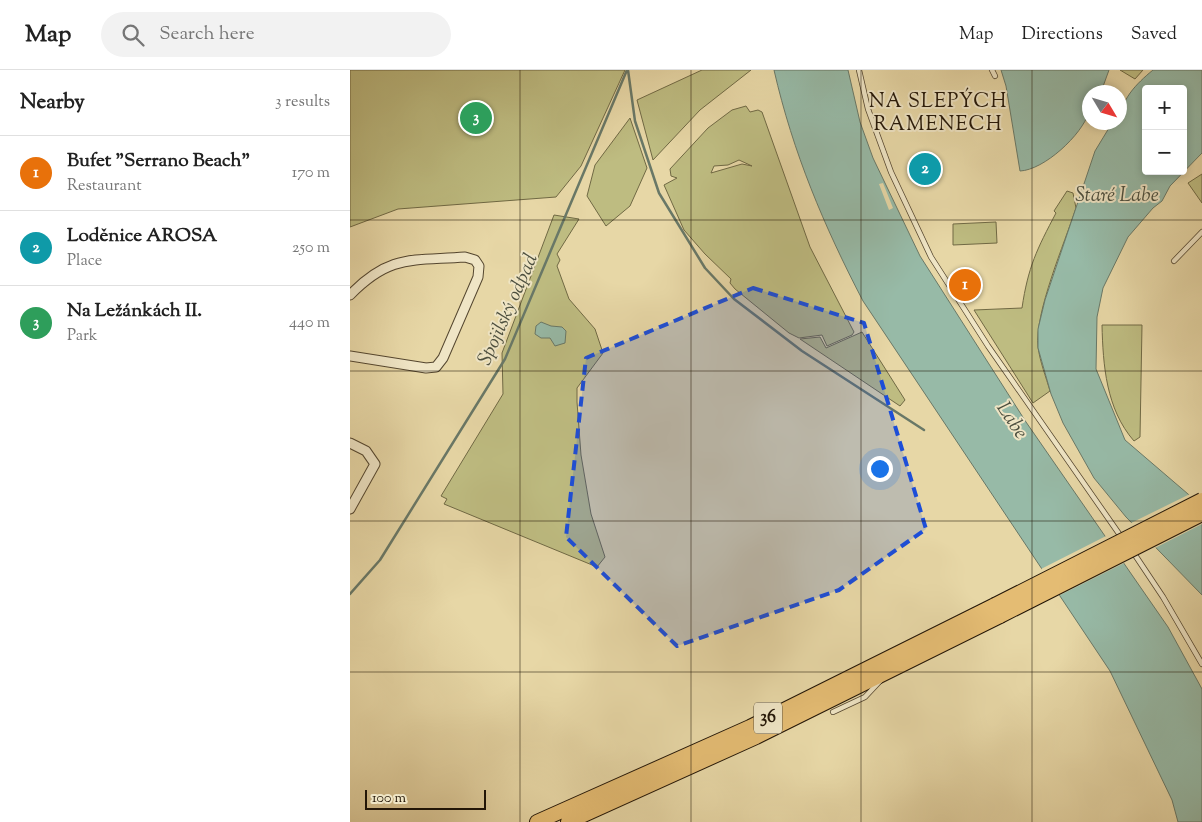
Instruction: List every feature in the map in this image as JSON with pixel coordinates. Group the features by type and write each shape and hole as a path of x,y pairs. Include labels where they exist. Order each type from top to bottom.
{"main road":[{"name":"36","path":"568,822 756,737 886,673 1202,500"},
{"name":"36","path":"537,822 750,727 1202,514"}],"street":[{"path":"350,295 374,272 394,263 465,257 475,260 479,266 478,277 444,358 436,367 426,368 350,356"},
{"path":"350,444 366,451 375,464 350,509"}],"lane":[{"path":"859,70 873,122 894,180 928,251 960,303 1153,582 1202,664"},
{"path":"992,70 995,76"},
{"path":"1174,261 1202,232"},
{"path":"833,712 865,697 876,688 886,673"}],"highlighted area":[{"path":"753,288 864,323 926,529 839,590 677,646 566,537 586,358"}],"shaded area":[{"path":"350,70 625,70 581,166 556,197 398,209 350,227"},
{"path":"702,70 751,70 700,110 653,160 637,100"},
{"path":"1120,70 1143,70 1135,79"},
{"path":"746,106 750,112 758,110 762,112 810,247 854,332 852,335 827,346 822,335 799,338 789,333 735,289 730,283 731,279 684,230 664,185 677,178 671,176 670,169 708,128 732,110","holes":["739,160 752,166 742,164 711,173 714,166 728,165"]},
{"path":"630,118 647,168 630,206 606,226 587,196 595,165"},
{"path":"1202,174 1202,203 1188,183"},
{"path":"1067,191 1073,193 1076,208 1045,297 1038,333 1039,353 1050,391 1033,403 974,310 1022,308 1027,281 1034,259 1056,213 1054,211"},
{"path":"554,215 579,219 557,254 560,260 557,266 569,299 595,329 603,353 577,388 581,455 591,514 605,557 597,567 444,504 447,499 441,496 503,394 502,353"},
{"path":"996,222 997,243 953,245 953,224"},
{"path":"1102,325 1142,325 1140,437 1134,441 1117,415 1112,401 1103,356"},
{"path":"862,332 905,400 900,406 800,339 820,337 826,348"}],"water":[{"name":"Labe","path":"774,70 848,70 860,122 873,158 920,256 1026,422 1168,627 1202,689 1202,822 1178,822 1172,800 1110,671 863,301 835,245 811,189 790,131"},
{"path":"1001,70 1109,70 1104,85 1082,85 1082,126 1079,131 1051,158 1040,165 1020,171 1006,86"},
{"name":"Staré Labe","path":"1153,70 1202,70 1202,153 1187,168 1187,85 1142,85 1142,175 1181,175 1170,186 1162,201 1153,208 1128,237 1103,288 1097,317 1096,369 1125,440 1202,506 1202,595 1126,517 1094,478 1063,423 1051,394 1038,348 1038,329 1045,300 1095,151 1108,130 1127,130 1127,98 1135,87"},
{"path":"541,322 551,326 562,327 566,331 565,343 555,346 550,338 541,338 535,334 536,326"}],"pier":[{"path":"883,183 893,208 889,210 879,184"},
{"path":"1192,493 1202,503 1202,524 1153,549 1129,524"},
{"path":"1108,535 1126,562 1058,596 1041,569"}],"waterway":[{"name":"Spojilský odpad","path":"350,594 380,560 505,359 627,70"},
{"path":"628,70 635,121 659,193 705,268 734,299 802,351 924,430"}],"place":[{"name":"Na Ležánkách II.","path":"476,118"},
{"name":"Loděnice AROSA","path":"925,169"},
{"name":"Bufet \"Serrano Beach\"","path":"965,285"}],"district":[{"name":"NA SLEPÝCH RAMENECH","path":"938,114"}]}
